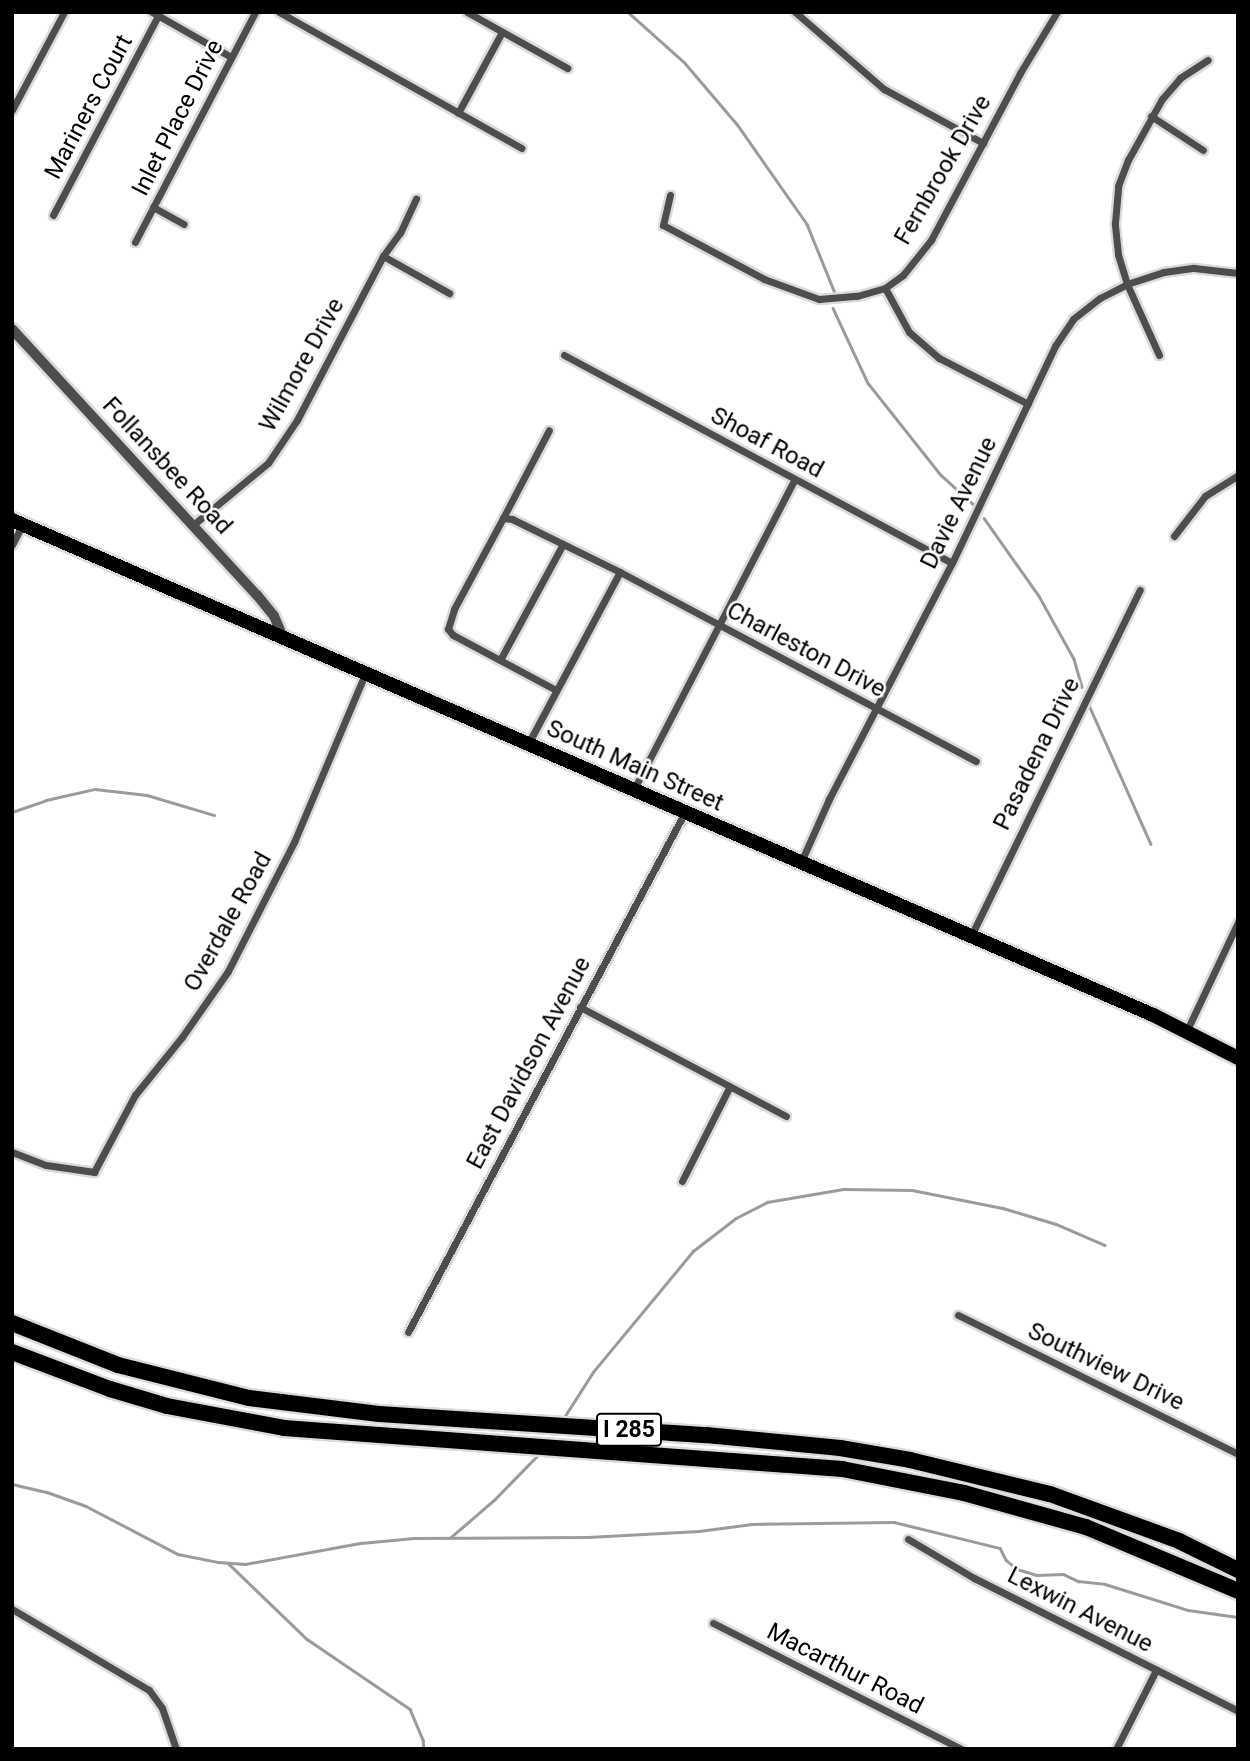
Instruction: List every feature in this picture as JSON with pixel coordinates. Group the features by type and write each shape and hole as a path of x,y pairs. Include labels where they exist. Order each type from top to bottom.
{"highway":[{"name":"I 285","path":"12,1323 118,1365 183,1384 249,1398 379,1414 706,1435 840,1448 910,1460 1050,1494 1178,1541 1238,1570"},
{"name":"I 285","path":"12,1352 110,1389 167,1406 284,1428 842,1469 964,1493 1086,1527 1238,1591"}],"main road":[{"name":"South Main Street","path":"17,523 1187,1030 1238,1058"}],"street":[{"path":"12,110 64,12"},
{"name":"Inlet Place Drive","path":"135,242 255,12"},
{"path":"279,12 521,148"},
{"path":"467,12 567,68"},
{"path":"795,12 884,89 983,143"},
{"name":"Fernbrook Drive","path":"670,195 663,225 764,279 809,296 829,300 885,288 903,275 931,240 1020,73 1057,12"},
{"path":"155,14 231,57"},
{"name":"Mariners Court","path":"53,215 155,14"},
{"path":"458,113 502,32"},
{"path":"1159,355 1126,284 1116,240 1118,186 1151,116 1180,78 1208,60"},
{"path":"1151,116 1203,150"},
{"name":"Wilmore Drive","path":"193,525 268,463 297,420 416,199"},
{"path":"153,207 184,224"},
{"path":"383,256 449,293"},
{"name":"Davie Avenue","path":"801,862 875,709 952,563 1055,346 1073,319 1100,298 1126,284 1181,269 1238,273"},
{"path":"885,288 909,332 939,358 1028,404"},
{"name":"Follansbee Road","path":"12,329 268,608 283,638"},
{"name":"Shoaf Road","path":"564,355 952,563"},
{"path":"549,430 448,623 453,635 556,690"},
{"path":"1174,536 1205,496 1238,475"},
{"path":"634,789 794,480"},
{"name":"Charleston Drive","path":"503,518 512,519 620,572 976,761"},
{"path":"12,545 17,523"},
{"path":"500,660 563,544"},
{"path":"528,744 620,572"},
{"name":"Pasadena Drive","path":"971,936 1140,590"},
{"name":"Overdale Road","path":"12,1152 46,1165 94,1171 135,1095 228,971 294,842 366,673"},
{"name":"East Davidson Avenue","path":"408,1332 685,812"},
{"path":"1187,1030 1238,922"},
{"path":"580,1007 786,1116"},
{"path":"682,1181 730,1086"},
{"name":"Southview Drive","path":"958,1315 1238,1454"},
{"name":"Lexwin Avenue","path":"908,1539 974,1578 1238,1711"},
{"path":"12,1609 149,1690 162,1708 176,1749"},
{"name":"Macarthur Road","path":"713,1623 961,1749"},
{"path":"1116,1749 1156,1670"}],"waterway":[{"path":"628,12 685,63 737,124 807,224 835,293"},
{"path":"833,308 868,383 941,475 973,504"},
{"path":"984,518 1039,596 1074,659 1082,687"},
{"path":"1089,705 1151,844"},
{"path":"12,812 46,800 95,789 147,795 214,815"},
{"path":"563,1419 593,1372 693,1251 736,1218 767,1202 843,1189 912,1190 1003,1208 1056,1224 1105,1245"},
{"path":"451,1537 494,1500 537,1456"},
{"path":"12,1484 47,1492 86,1506 178,1554 245,1564 361,1543 414,1538 588,1537 699,1531 752,1524 894,1522 1000,1548 1006,1560 1017,1569 1037,1575 1063,1574 1078,1581 1105,1584 1188,1610 1238,1617"},
{"path":"228,1563 307,1639 410,1709 424,1749"}]}
